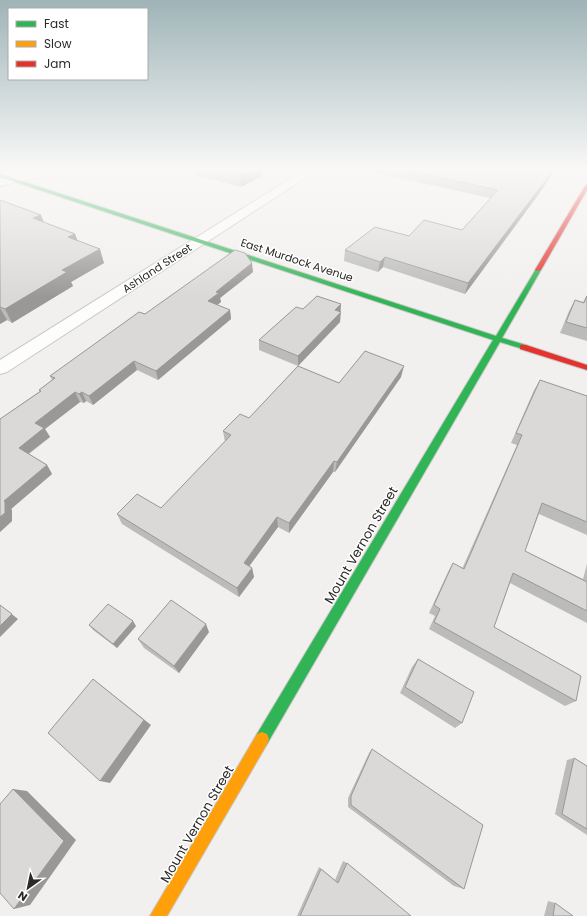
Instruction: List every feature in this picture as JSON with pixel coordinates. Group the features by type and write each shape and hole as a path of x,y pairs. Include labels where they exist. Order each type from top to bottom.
{"street":[{"name":"East Murdock Avenue","path":"112,212 587,368"},
{"name":"Ashland Street","path":"0,368 244,212"},
{"name":"Mount Vernon Street","path":"158,916 572,212"}],"building":[{"path":"0,212 32,212 41,215 33,218 75,234 68,237 100,249 62,270 67,272 5,309 0,307"},
{"path":"478,212 522,212 468,283 385,257 380,262 345,250 375,227 409,236 424,220 462,230"},
{"path":"235,250 245,253 252,263 216,292 219,293 208,301 230,310 156,371 134,361 89,396 82,392 79,394 75,392 35,423 44,428 19,448 47,465 4,501 5,513 0,517 0,419 41,391 39,390 55,378 50,376 139,312 145,314"},
{"path":"317,296 341,304 335,310 341,312 298,356 259,340 296,307 303,309"},
{"path":"587,296 587,328 566,322 575,300 584,303"},
{"path":"365,351 404,366 337,462 334,461 289,523 277,517 244,563 252,568 237,588 117,514 137,494 161,508 231,435 223,431 240,414 249,418 298,366 339,383"},
{"path":"540,380 587,396 587,522 542,503 525,551 587,582 587,611 513,573 494,627 581,676 576,701 434,622 440,609 434,605 453,563 464,569 522,435 516,433"},
{"path":"171,600 206,624 174,666 138,639"},
{"path":"108,604 133,621 113,644 89,625"},
{"path":"0,605 12,614 0,626"},
{"path":"418,659 474,692 462,723 405,687"},
{"path":"93,679 144,720 100,781 48,733"},
{"path":"372,749 483,825 464,889 351,805 351,796"},
{"path":"574,758 587,766 587,829 562,814"},
{"path":"13,789 64,841 14,909 0,893 0,804"},
{"path":"347,863 411,916 300,916 321,869 338,883"},
{"path":"555,903 573,916 553,916"}],"traffic: fast":[{"path":"112,212 523,347"},
{"path":"262,739 538,270"}],"traffic: slow":[{"path":"158,916 262,739"}],"traffic: jam":[{"path":"538,270 572,212"},
{"path":"523,347 587,368"}]}
